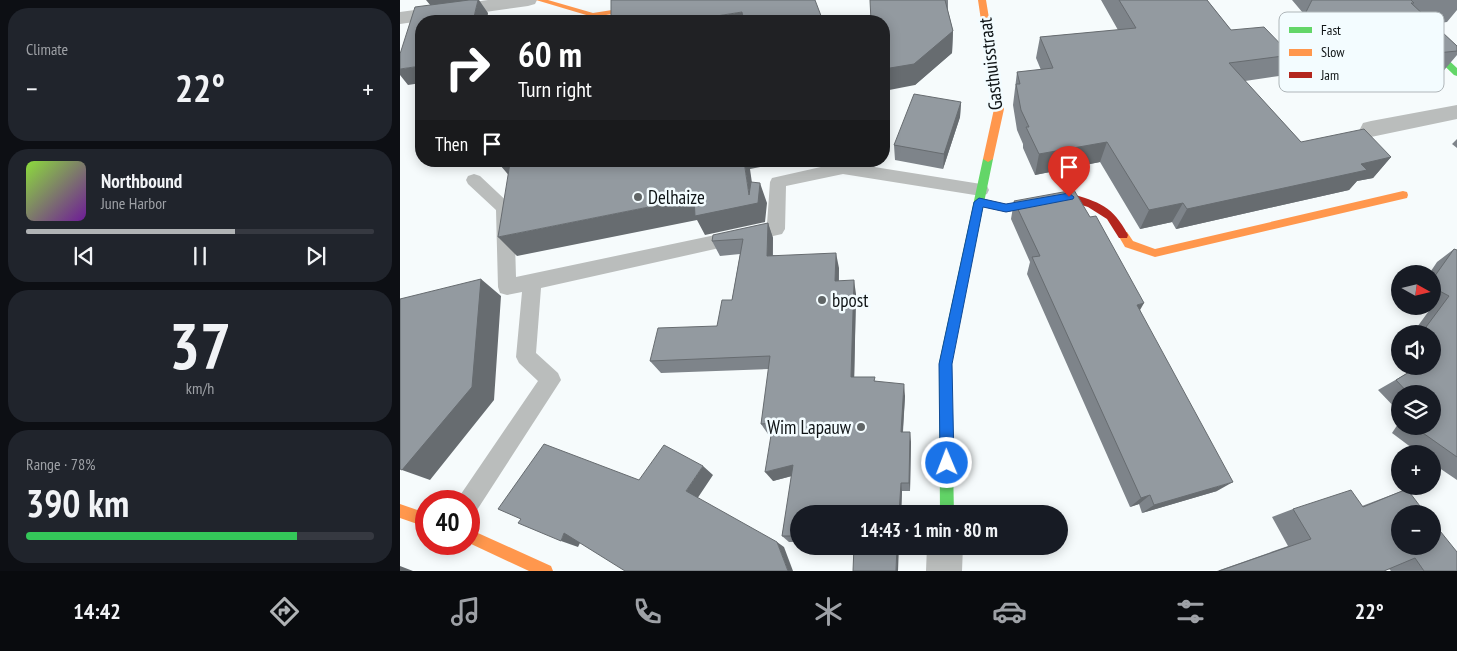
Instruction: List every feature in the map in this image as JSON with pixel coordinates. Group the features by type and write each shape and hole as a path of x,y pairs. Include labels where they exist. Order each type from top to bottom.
{"street":[{"path":"421,15 528,0"},
{"path":"540,0 594,15"},
{"path":"618,15 691,0"},
{"name":"Gasthuisstraat","path":"947,505 945,364 999,109 982,0"},
{"path":"1380,0 1393,12"},
{"path":"400,18 415,16"},
{"path":"1444,61 1457,73"},
{"path":"1370,129 1457,112"},
{"path":"980,196 1006,208 1069,197 1092,204 1111,216 1129,244 1155,253 1403,195"},
{"path":"400,511 415,516"},
{"path":"480,541 546,571"},
{"path":"944,571 945,555"}],"lane":[{"path":"474,180 505,208 507,287 644,259 776,229 778,182 843,168 980,196"},
{"path":"477,490 551,380 526,356 532,282"}],"building":[{"path":"478,0 474,15 415,15 415,67 400,69 400,54 415,7"},
{"path":"611,0 815,0 821,15 743,15 742,12 723,15 611,15"},
{"path":"870,0 945,0 953,31 914,64 890,68 890,15 871,15"},
{"path":"1119,0 1207,0 1231,30 1264,27 1279,43 1279,57 1229,63 1301,142 1364,129 1391,157 1361,164 1367,170 1187,209 1183,203 1149,210 1107,142 1039,154 1026,127 1029,127 1021,110 1016,84 1020,84 1017,72 1053,68 1040,37 1136,28"},
{"path":"1312,0 1411,0 1414,3 1411,3 1421,12 1306,12"},
{"path":"1444,34 1457,46 1457,51 1444,52"},
{"path":"914,94 961,102 944,154 894,145"},
{"name":"Delhaize","path":"509,167 745,167 749,195 751,182 760,183 758,203 695,216 694,198 498,237"},
{"path":"1074,190 1090,217 1096,216 1144,303 1137,305 1233,482 1154,505 1150,495 1141,498 1032,257 1040,256 1014,201"},
{"path":"768,223 767,256 836,253 835,281 854,280 851,377 875,377 874,381 904,384 901,432 910,432 909,483 901,483 900,505 790,505 790,536 782,536 793,465 765,472 773,423 761,424 770,356 650,361 658,328 717,326 722,300 732,300 743,239 712,241 713,235"},
{"path":"1454,249 1457,250 1457,457 1426,435 1441,435 1441,385 1401,385 1396,380 1404,375 1441,375 1441,325 1427,325 1435,315 1441,315 1441,307 1449,296 1441,292 1441,267"},
{"path":"481,279 472,387 402,470 400,469 400,299"},
{"path":"544,444 639,480 664,445 703,466 686,491 777,542 788,571 625,571 564,533 561,541 518,523 521,519 498,509"},
{"path":"1351,490 1363,507 1392,495 1412,495 1419,505 1391,505 1391,555 1441,555 1441,532 1457,552 1457,571 1424,571 1415,558 1384,571 1219,571 1311,539 1293,509"},
{"path":"854,555 897,555 896,571 853,571"}],"traffic: fast":[{"path":"1380,0 1393,12"},
{"path":"1444,61 1457,73"},
{"path":"947,505 945,363 988,159"}],"traffic: slow":[{"path":"540,0 593,15 691,0"},
{"path":"982,0 999,109 988,159"},
{"path":"1123,235 1129,244 1155,253 1403,195"},
{"path":"400,511 415,516"},
{"path":"480,541 546,571"}],"traffic: jam":[{"path":"979,202 1006,208 1069,197 1092,204 1111,216 1123,235"}],"place":[{"name":"Delhaize","path":"638,197"},
{"name":"bpost","path":"822,300"},
{"name":"Wim Lapauw","path":"861,427"}],"route":[{"path":"947,463 945,364 979,202 1006,208 1069,197"}]}
